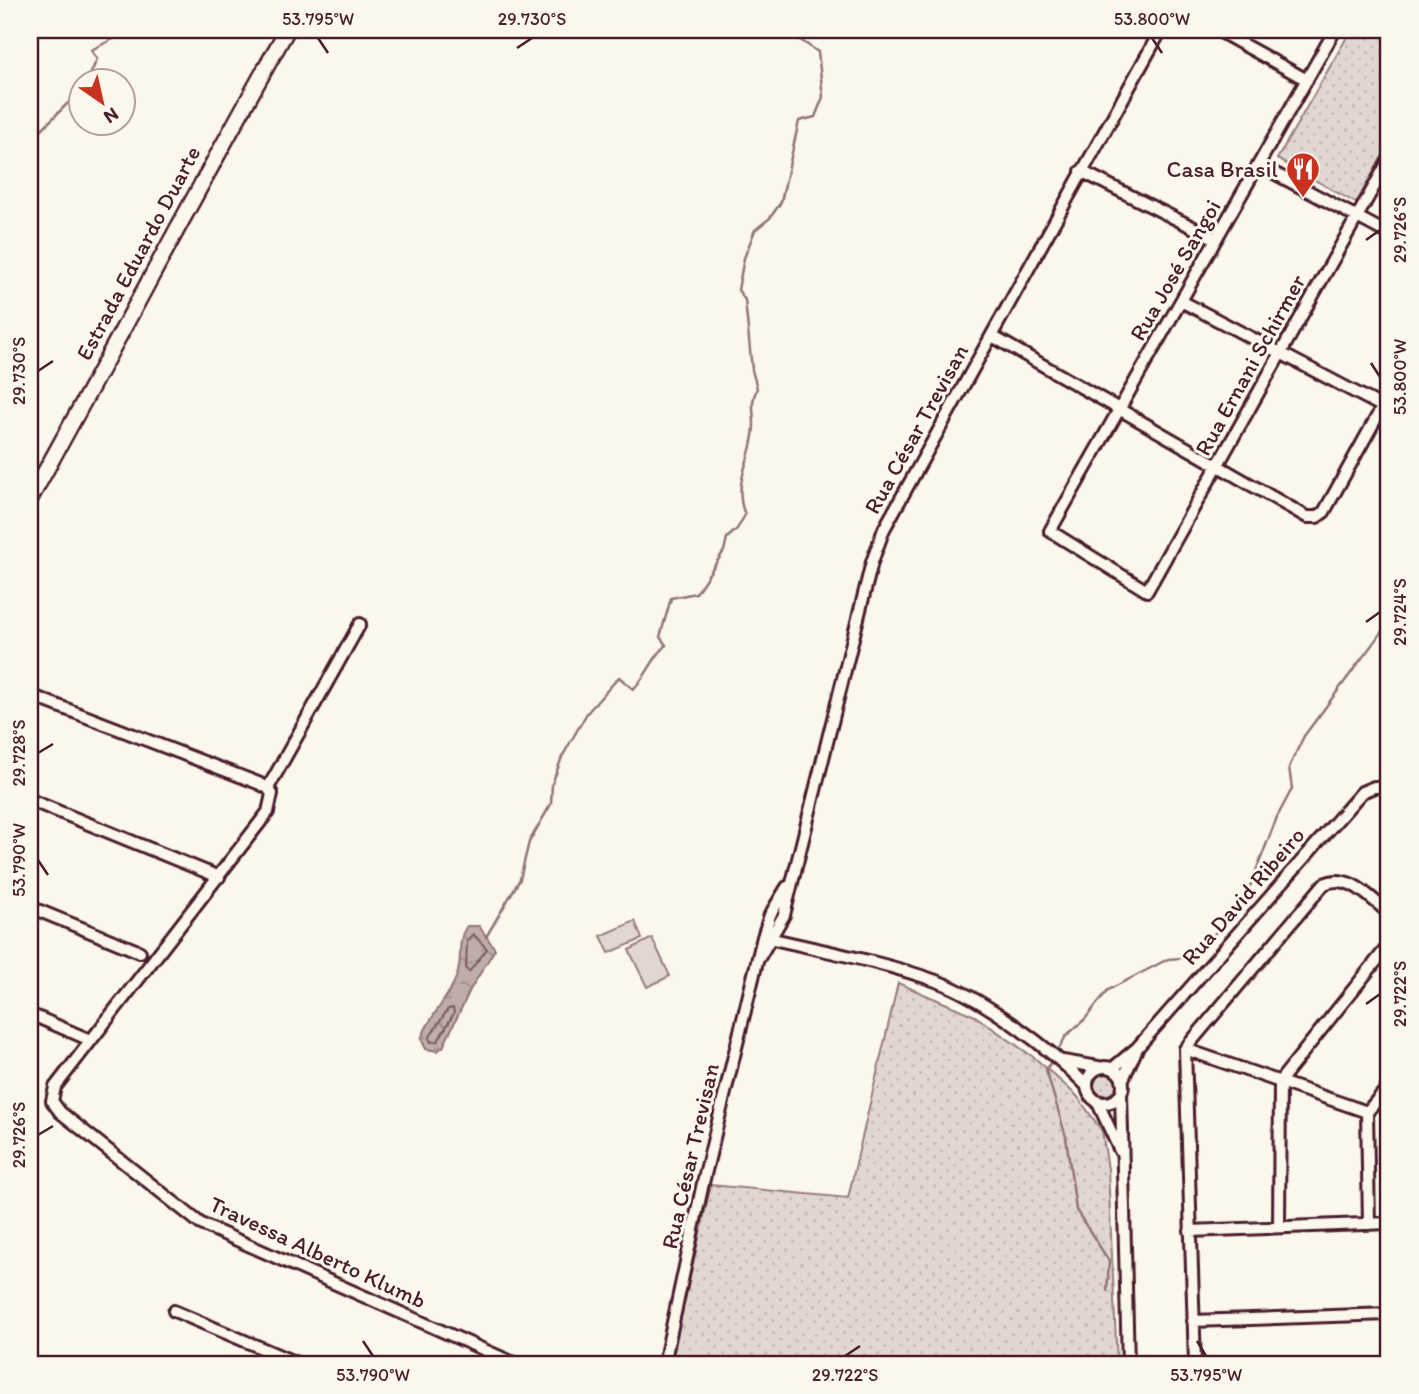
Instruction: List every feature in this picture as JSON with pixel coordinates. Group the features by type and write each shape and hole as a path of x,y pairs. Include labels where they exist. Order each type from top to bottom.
{"street":[{"name":"Estrada Eduardo Duarte","path":"30,499 142,296 209,166 287,30"},
{"name":"Rua César Trevisan","path":"664,1364 703,1183 759,958 768,938 783,920 790,883 875,551 884,529 1161,30"},
{"path":"1217,30 1307,80"},
{"name":"Rua José Sangoi","path":"1147,591 1050,531 1335,30"},
{"name":"Rua Ernani Schirmer","path":"1147,591 1389,160"},
{"path":"1259,165 1389,234"},
{"path":"1081,171 1216,239"},
{"path":"1181,301 1386,408"},
{"path":"992,336 1307,517 1317,517 1324,512 1386,408 1389,395"},
{"path":"30,1014 90,1040 268,812 272,802 268,788 360,624"},
{"path":"30,695 268,788"},
{"name":"Rua David Ribeiro","path":"1113,1068 1137,1048 1362,792 1374,787 1389,787"},
{"path":"30,800 219,877"},
{"path":"1195,1364 1185,1049 1324,884 1336,878 1346,880 1389,913"},
{"path":"30,907 140,952"},
{"path":"768,938 936,981 965,994 1063,1061 1097,1101 1121,1154"},
{"path":"1279,1227 1280,1081 1389,945"},
{"name":"Travessa Alberto Klumb","path":"90,1040 55,1087 52,1101 60,1112 201,1224 516,1364"},
{"name":"Rua David Ribeiro","path":"1123,1079 1137,1048"},
{"path":"1185,1049 1367,1112"},
{"path":"1063,1061 1113,1068 1123,1079 1121,1154 1128,1364"},
{"path":"1086,1085 1091,1072 1098,1068"},
{"path":"1369,1224 1367,1112 1389,1086"},
{"path":"1097,1101 1110,1103 1121,1093"},
{"path":"1191,1231 1389,1223"},
{"path":"174,1311 299,1364"},
{"path":"1193,1321 1389,1314"}],"shaded area":[{"path":"1351,30 1374,30 1389,39 1389,144 1356,203 1277,159"},
{"path":"635,921 642,939 609,953 601,936"},
{"path":"652,938 670,976 647,987 629,950"},
{"path":"898,983 975,1016 1036,1059 1077,1096 1102,1131 1108,1169 1117,1364 670,1364 711,1185 848,1198"},
{"path":"1105,1071 1116,1078 1117,1083 1110,1094 1105,1095 1094,1088 1093,1083 1100,1072"}],"water":[{"path":"467,926 479,926 495,949 470,990 443,1047 437,1051 426,1049 421,1039 453,984 459,969 462,937"}],"waterway":[{"path":"94,66 97,59 91,50 131,30"},
{"path":"486,937 520,879 529,842 551,804 552,784 562,757 587,713 619,677 633,689 642,680 666,645 660,637 671,598 696,593 724,551 727,538 737,529 745,515 740,491 753,437 753,403 757,388 752,370 745,300 738,290 744,258 755,230 770,218 781,202 799,121 815,117 823,97 818,52 799,39 799,30"},
{"path":"30,141 66,105"},
{"path":"1057,1052 1066,1036 1085,1019 1108,990 1168,959 1194,957 1245,899 1277,817 1292,789 1289,767 1304,736 1389,622"},
{"path":"1053,1058 1046,1070 1066,1137 1076,1210 1109,1261 1107,1291"}],"place":[{"name":"Casa Brasil","path":"1303,199"}]}
